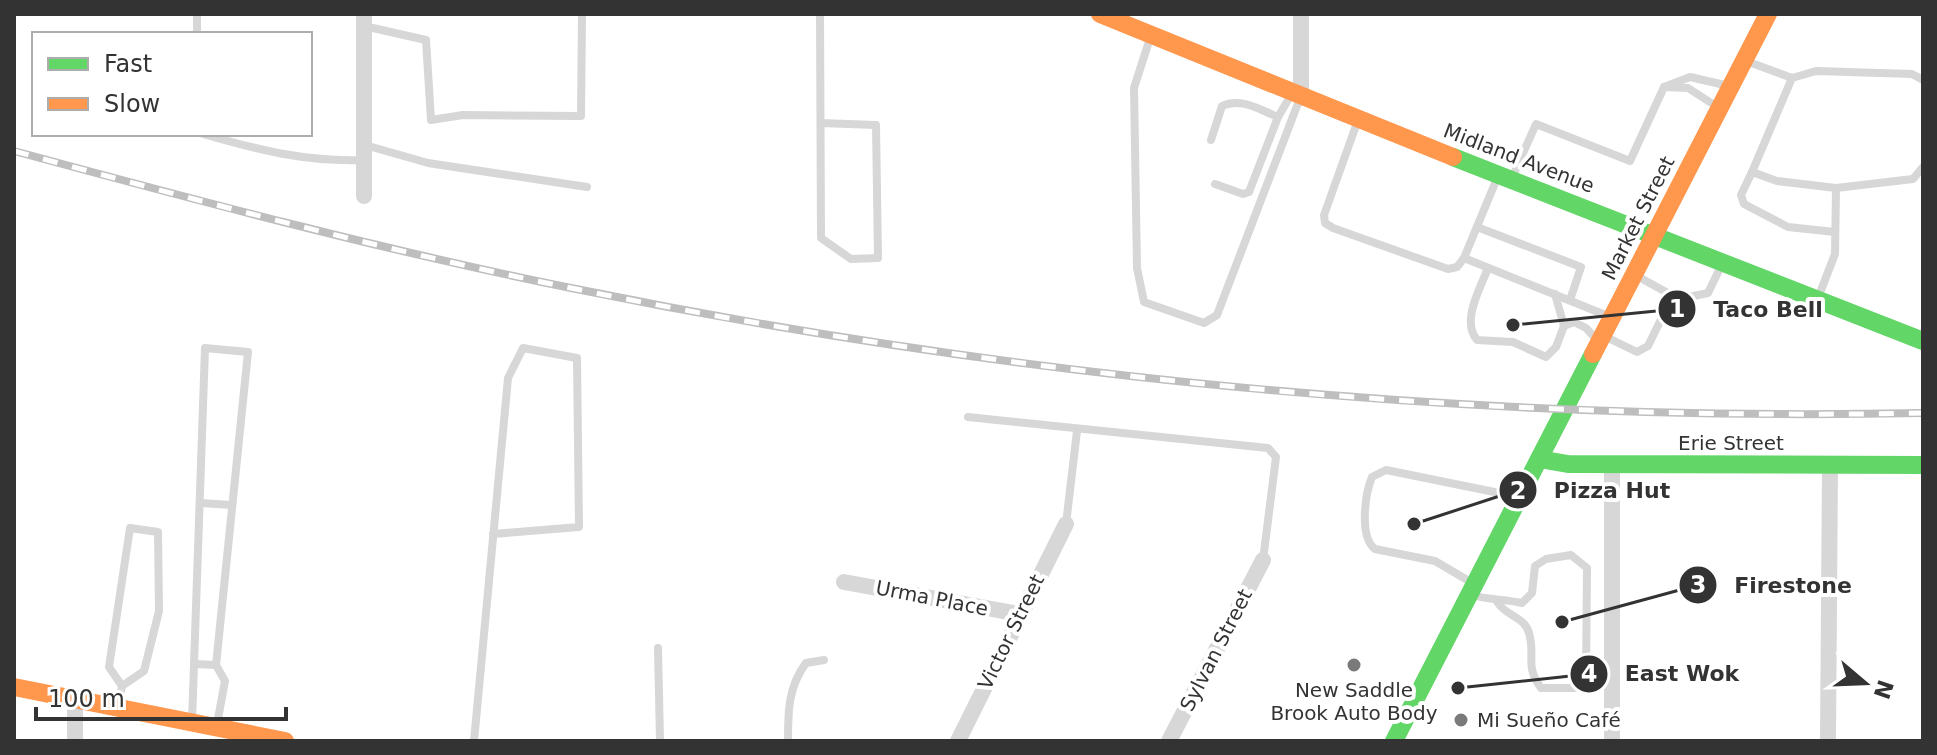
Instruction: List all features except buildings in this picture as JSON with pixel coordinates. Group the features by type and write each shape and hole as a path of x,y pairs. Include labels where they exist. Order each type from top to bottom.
{"street":[{"name":"Midland Avenue","path":"1100,14 1123,19 1296,96 1923,341"},
{"path":"1296,96 1301,14"},
{"name":"Market Street","path":"1394,741 1768,14"},
{"path":"364,20 364,196"},
{"name":"Erie Street","path":"1539,459 1568,464 1923,465"},
{"path":"1612,464 1612,741"},
{"path":"1828,741 1830,465"},
{"name":"Victor Street","path":"958,741 1066,524"},
{"name":"Sylvan Street","path":"1169,741 1263,560"},
{"name":"Urma Place","path":"844,582 1019,614"},
{"path":"14,687 285,741"},
{"path":"75,699 75,741"}],"lane":[{"path":"364,20 426,40 431,120 463,115 581,116 582,14"},
{"path":"820,14 821,238 851,259 878,258 876,125 821,123"},
{"path":"1151,34 1134,88 1137,268 1144,302 1204,323 1217,315 1296,96"},
{"path":"1743,60 1792,78 1816,71 1912,74 1923,80"},
{"path":"1358,119 1324,215 1325,223 1448,269 1457,267 1464,258 1477,227 1536,124 1630,161 1664,87 1690,77 1730,86"},
{"path":"1792,78 1741,195 1744,204 1788,227 1835,232"},
{"path":"1664,87 1688,88 1719,108"},
{"path":"1215,184 1243,194 1249,192 1278,117 1296,96"},
{"path":"1211,140 1222,106 1231,102 1278,117"},
{"path":"210,136 274,155 322,161 364,152 587,187"},
{"path":"1752,172 1777,181 1836,188 1913,179 1923,167"},
{"path":"1818,299 1835,254 1836,188"},
{"path":"1477,227 1581,267 1570,300"},
{"path":"1464,258 1612,318"},
{"path":"1670,301 1708,293 1723,261"},
{"path":"1488,268 1469,321 1471,333 1477,340 1513,342 1546,357 1556,347 1564,326 1555,294"},
{"path":"1634,274 1666,292 1670,301"},
{"path":"1564,326 1579,324 1601,339 1637,352 1648,346 1670,301"},
{"path":"192,722 205,348 248,352 216,665 225,681 216,727"},
{"path":"474,741 493,534 508,378 523,348 577,358 579,527 493,534"},
{"path":"968,417 1077,431 1268,448 1276,457 1263,560"},
{"path":"1066,524 1077,431"},
{"path":"1498,603 1507,599 1522,603 1532,593 1535,566 1546,559 1571,555 1587,568 1586,678 1575,688 1541,688 1530,673 1529,632 1521,620 1503,613 1498,603 1472,590 1435,561 1375,549 1368,543 1365,533 1372,477 1386,470 1520,497"},
{"path":"200,503 232,505"},
{"path":"118,708 122,686 109,667 130,528 158,532 159,611 144,671 122,686"},
{"path":"658,648 660,741"},
{"path":"788,741 788,705 792,687 806,663 824,660"},
{"path":"194,664 216,665"}],"railway":[{"path":"14,151 431,258 737,320 905,347 1243,388 1413,401 1583,410 1753,414 1923,413"}],"traffic: fast":[{"path":"1453,157 1923,341"},
{"path":"1394,741 1593,354"},
{"path":"1539,459 1568,464 1923,465"}],"traffic: slow":[{"path":"1100,14 1453,157"},
{"path":"1593,354 1768,14"},
{"path":"14,687 285,741"}],"place":[{"name":"Taco Bell","path":"1513,325"},
{"name":"Pizza Hut","path":"1414,524"},
{"name":"Firestone","path":"1562,622"},
{"name":"New Saddle Brook Auto Body","path":"1354,665"},
{"name":"East Wok","path":"1458,688"},
{"name":"Mi Sueño Café","path":"1461,720"}]}
